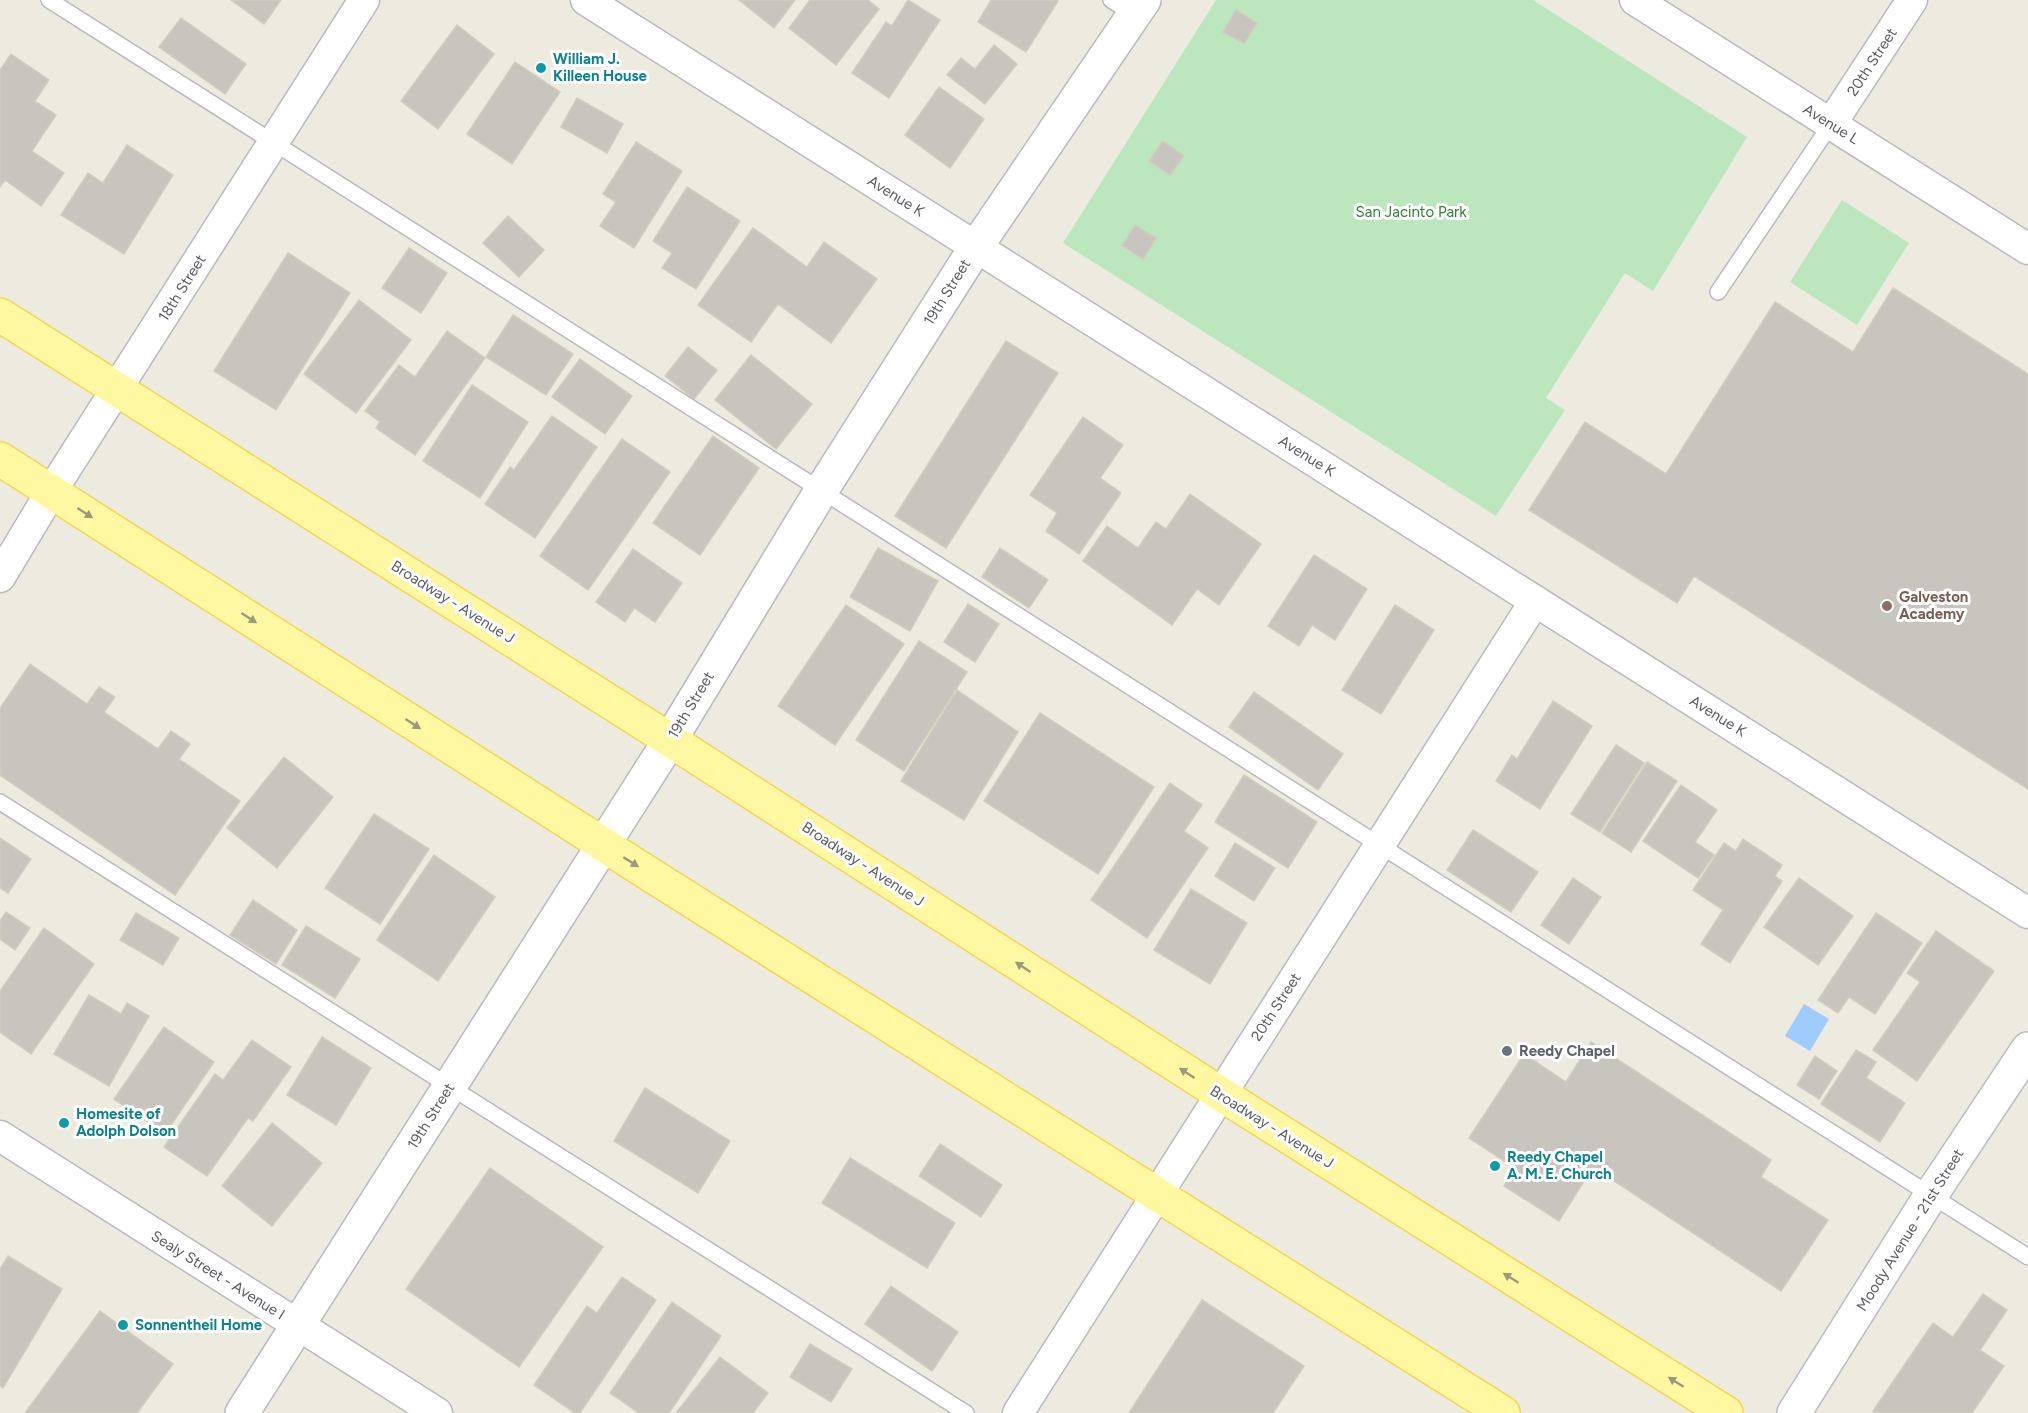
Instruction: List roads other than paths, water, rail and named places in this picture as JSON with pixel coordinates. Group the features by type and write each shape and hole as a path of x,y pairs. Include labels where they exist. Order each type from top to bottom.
{"main road":[{"name":"Broadway - Avenue J","path":"0,315 670,740 1221,1094 1726,1413"},
{"path":"0,459 602,844 1503,1413"}],"street":[{"name":"18th Street","path":"0,577 51,492 364,0"},
{"name":"Avenue K","path":"586,0 2028,913"},
{"name":"Avenue L","path":"1635,0 2028,249"},
{"name":"20th Street","path":"1831,124 1912,0"},
{"name":"19th Street","path":"243,1413 670,740 821,490 1130,5"},
{"name":"20th Street","path":"1018,1413 1535,601"},
{"name":"Moody Avenue - 21st Street","path":"1794,1413 1931,1195 2028,1049"},
{"name":"Sealy Street - Avenue I","path":"0,1136 437,1413"}],"lane":[{"path":"49,0 2028,1257"},
{"path":"1718,292 1831,124"},
{"path":"0,802 966,1413"}],"water":[{"path":"1804,1004 1829,1019 1810,1051 1785,1036"}],"place":[{"name":"William J. Killeen House","path":"541,68"},
{"name":"Galveston Academy","path":"1887,606"},
{"name":"Reedy Chapel","path":"1507,1051"},
{"name":"Homesite of Adolph Dolson","path":"64,1123"},
{"name":"Reedy Chapel A. M. E. Church","path":"1495,1166"},
{"name":"Sonnentheil Home","path":"123,1325"}],"park label":[{"name":"San Jacinto Park","path":"1411,212"}]}
